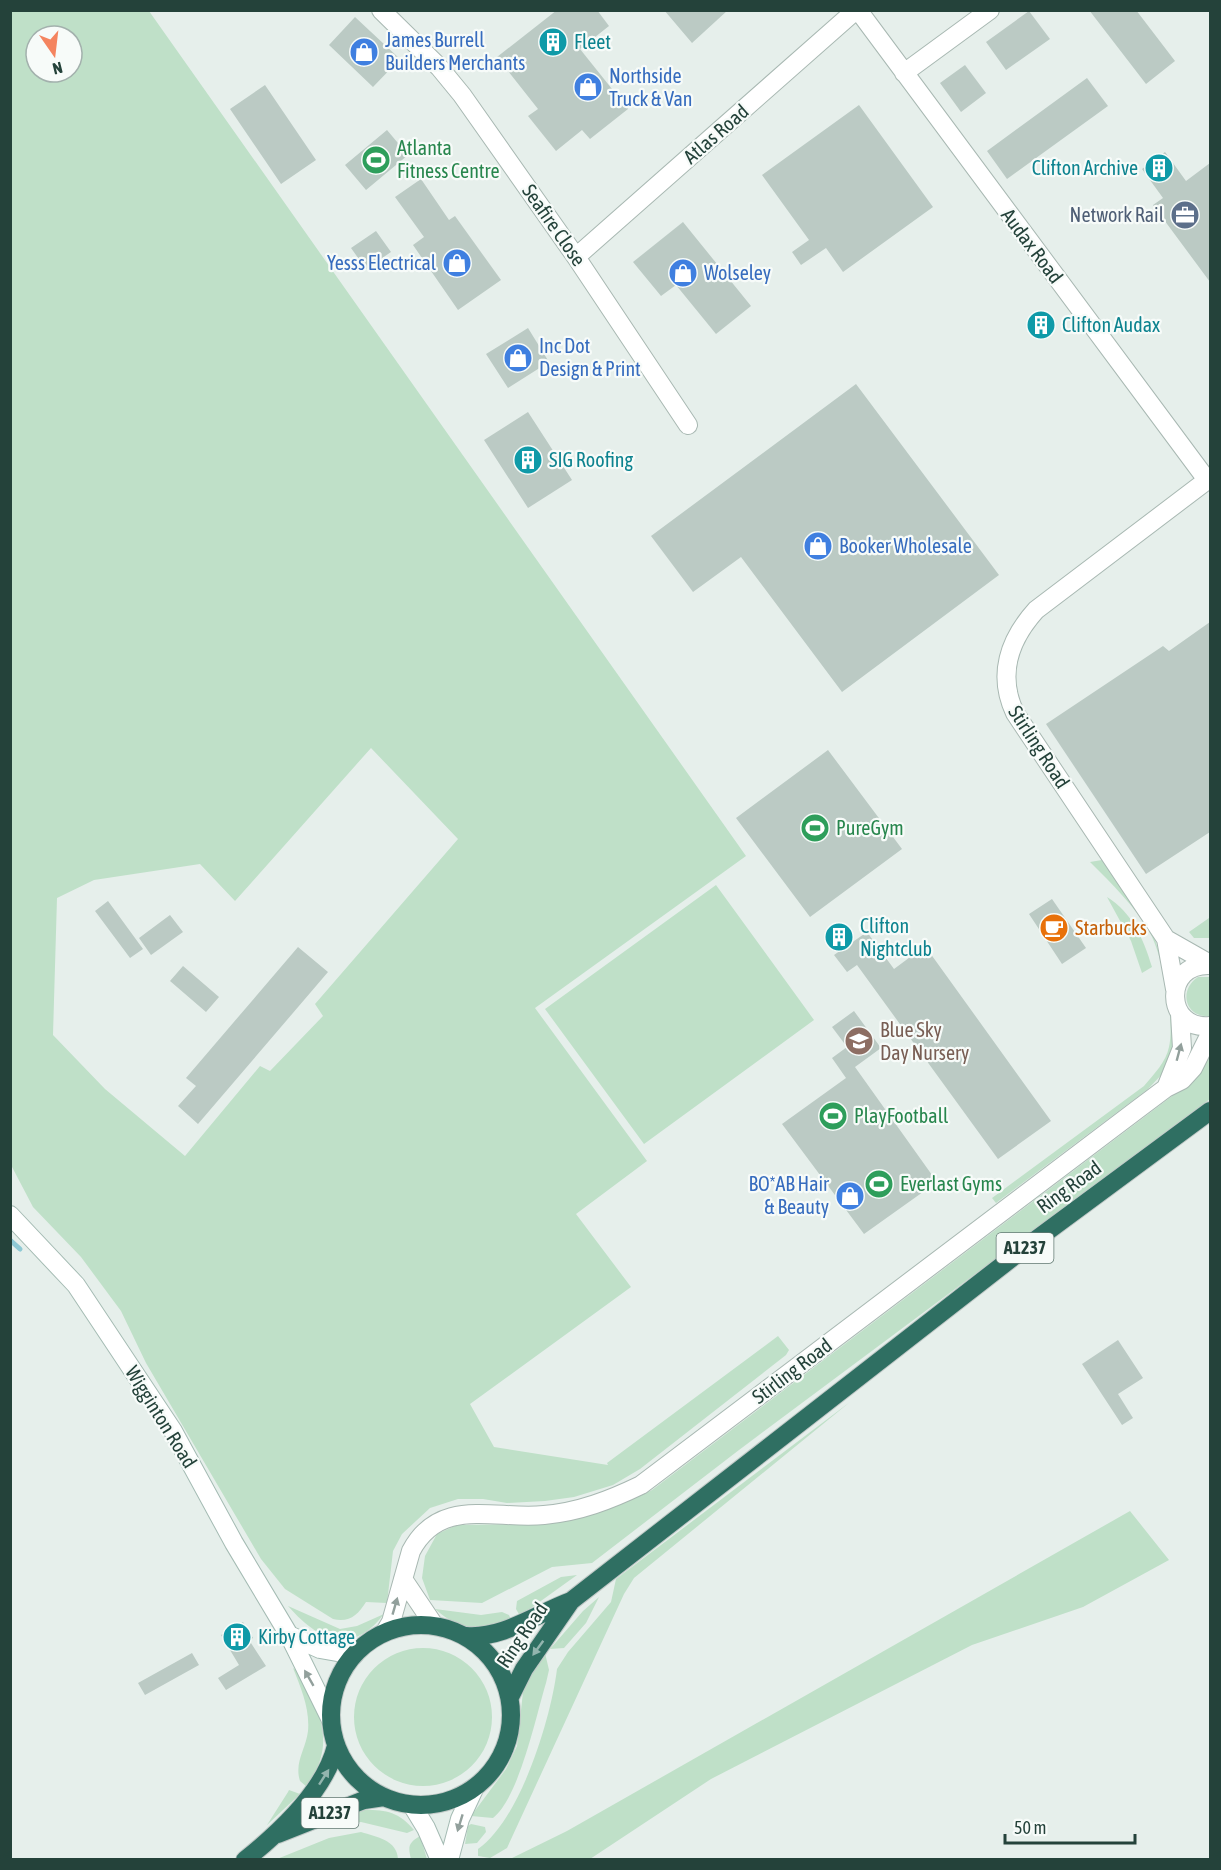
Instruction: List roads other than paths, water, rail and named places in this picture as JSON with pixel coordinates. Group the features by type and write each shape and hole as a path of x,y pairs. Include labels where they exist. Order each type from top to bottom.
{"highway":[{"name":"Ring Road","path":"466,1636 496,1635 537,1614 571,1601 1022,1250 1210,1111"},
{"name":"Ring Road","path":"510,1697 524,1669 571,1601"},
{"path":"434,1625 466,1636 495,1662 510,1697 512,1724 506,1748 493,1771 474,1788 444,1802 412,1805 384,1797 364,1785 348,1767 336,1746 331,1720 336,1685 354,1655 385,1632 409,1626 434,1625"},
{"name":"A1237","path":"245,1860 276,1834 323,1780 332,1764 336,1746"},
{"name":"A1237","path":"276,1834 364,1800 384,1797"}],"street":[{"name":"Seafire Close","path":"381,10 439,67 462,95 576,257 688,425"},
{"name":"Atlas Road","path":"576,257 857,10"},
{"name":"Audax Road","path":"857,10 1209,479"},
{"path":"904,73 990,10"},
{"name":"Stirling Road","path":"1180,1014 1176,1006 1166,939 1015,713 1008,699 1005,676 1010,650 1024,623 1036,610 1209,479"},
{"name":"Stirling Road","path":"1166,939 1210,964"},
{"path":"1175,989 1185,972 1193,967 1210,964"},
{"path":"1180,1014 1197,1026 1210,1026"},
{"path":"1166,1088 1182,1048 1180,1014"},
{"name":"Stirling Road","path":"385,1632 406,1563 417,1540 432,1524 444,1519 471,1514 520,1517 563,1513 599,1503 641,1485 1166,1088 1182,1080 1188,1074 1210,1034"},
{"name":"Wigginton Road","path":"10,1215 76,1285 173,1431 234,1543 289,1635 331,1720"},
{"path":"403,1579 434,1625"},
{"path":"289,1635 320,1649 354,1655"},
{"path":"449,1860 460,1819 474,1788"},
{"path":"412,1805 426,1827 440,1860"}],"waterway":[{"path":"10,1240 20,1249"}],"place":[{"name":"Fleet","path":"553,42"},
{"name":"James Burrell Builders Merchants","path":"364,52"},
{"name":"Northside Truck & Van","path":"588,87"},
{"name":"Atlanta Fitness Centre","path":"376,160"},
{"name":"Clifton Archive","path":"1159,168"},
{"name":"Network Rail","path":"1185,215"},
{"name":"Yesss Electrical","path":"457,263"},
{"name":"Wolseley","path":"683,273"},
{"name":"Clifton Audax","path":"1041,325"},
{"name":"Inc Dot Design & Print","path":"518,358"},
{"name":"SIG Roofing","path":"528,460"},
{"name":"Booker Wholesale","path":"818,546"},
{"name":"PureGym","path":"815,828"},
{"name":"Starbucks","path":"1054,928"},
{"name":"Clifton Nightclub","path":"839,937"},
{"name":"Blue Sky Day Nursery","path":"859,1041"},
{"name":"PlayFootball","path":"833,1116"},
{"name":"Everlast Gyms","path":"879,1184"},
{"name":"BO*AB Hair & Beauty","path":"850,1196"},
{"name":"Kirby Cottage","path":"237,1637"}]}
